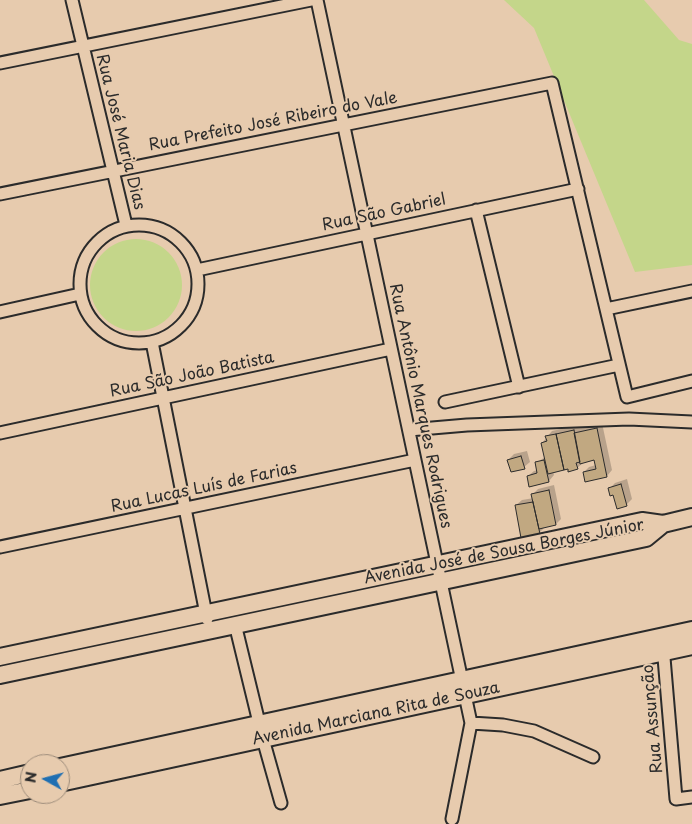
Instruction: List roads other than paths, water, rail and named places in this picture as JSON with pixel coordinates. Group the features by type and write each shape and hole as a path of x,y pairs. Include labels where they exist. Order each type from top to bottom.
{"street":[{"name":"Rua José Maria Dias","path":"72,0 126,225"},
{"path":"0,63 311,0"},
{"name":"Rua Antônio Marques Rodrigues","path":"317,0 471,723 452,819"},
{"name":"Rua Prefeito José Ribeiro do Vale","path":"0,194 552,82 578,189"},
{"path":"578,189 627,396 692,380"},
{"name":"Rua São Gabriel","path":"197,270 578,189"},
{"path":"476,210 519,387"},
{"path":"144,224 162,228 178,238 190,252 197,270 198,289 194,307 184,323 169,335 152,342 133,344 114,338 98,328 86,312 80,294 80,276 85,258 95,243 109,232 126,225 144,224"},
{"path":"606,309 692,291"},
{"path":"0,312 80,294"},
{"path":"152,342 209,630"},
{"name":"Rua São João Batista","path":"0,433 391,349"},
{"path":"445,402 619,365"},
{"path":"409,430 467,425 629,419 692,422"},
{"name":"Rua Lucas Luís de Farias","path":"0,547 415,460"},
{"path":"663,524 692,517"},
{"name":"Avenida José de Sousa Borges Júnior","path":"0,657 642,521 663,524"},
{"name":"Avenida José de Sousa Borges Júnior","path":"0,675 646,538 663,524"},
{"path":"235,624 281,803"},
{"name":"Avenida Marciana Rita de Souza","path":"70,765 261,731 663,644 692,630"},
{"name":"Avenida Marciana Rita de Souza","path":"663,644 692,646"},
{"name":"Rua Assunção","path":"663,644 676,799 692,797"},
{"path":"471,723 503,725 534,731 593,757"},
{"name":"Avenida Marciana Rita de Souza","path":"70,780 261,731"},
{"path":"0,780 20,775"},
{"path":"0,796 20,792"}]}
